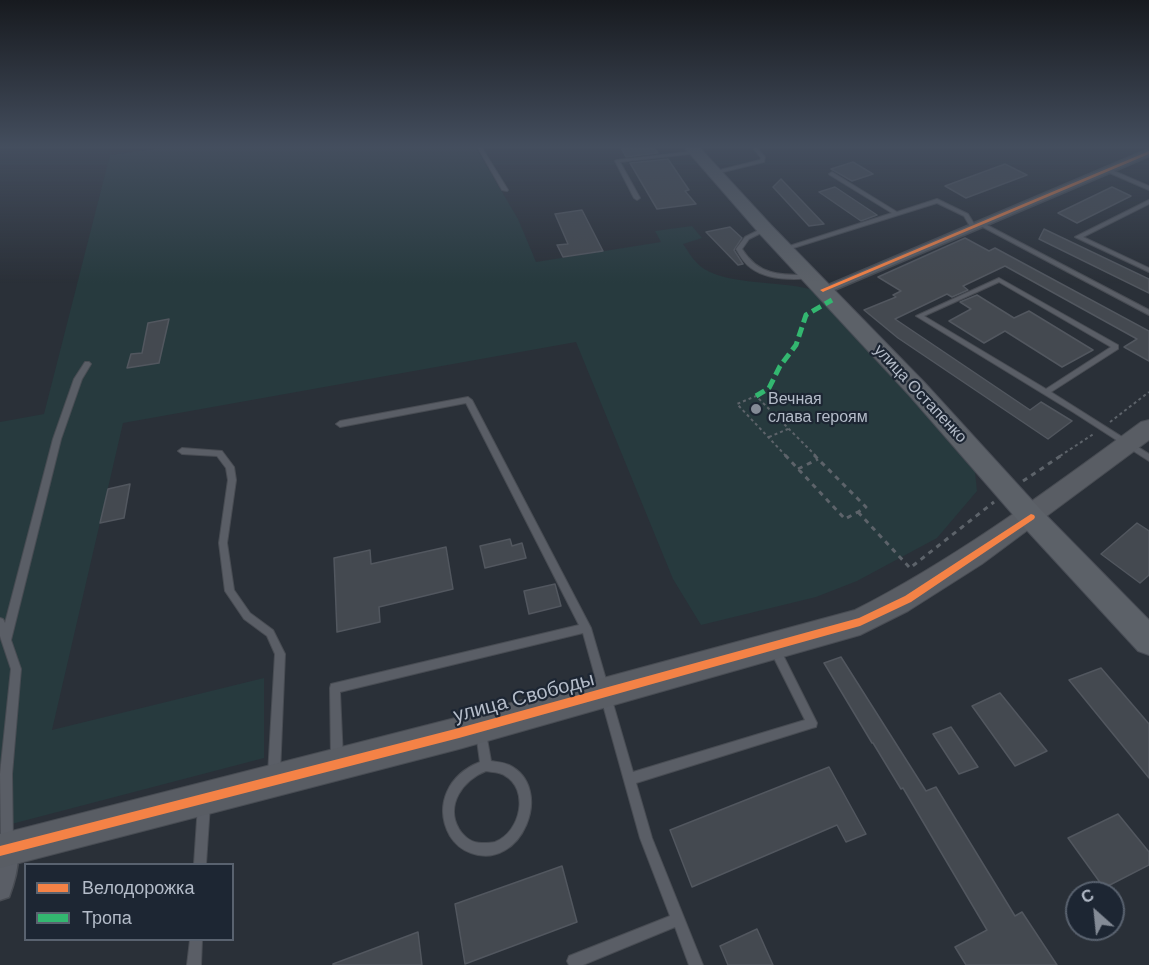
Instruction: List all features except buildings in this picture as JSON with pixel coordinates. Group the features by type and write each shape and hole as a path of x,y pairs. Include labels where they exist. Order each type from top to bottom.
{"main road":[{"name":"улица Остапенко","path":"733,193 917,389 1031,517 1149,640"}],"street":[{"path":"817,284 977,225 1053,193"},
{"name":"улица Свободы","path":"4,850 481,727 860,622 908,599 1031,517 1149,428"},
{"path":"0,888 4,850"}],"lane":[{"path":"634,193 637,198"},
{"path":"863,193 897,214"},
{"path":"784,249 937,201 966,215 977,225 1149,313"},
{"path":"1149,202 1078,237 1149,270"},
{"path":"765,229 747,237 739,249 744,260 756,271 817,284"},
{"path":"1046,392 1116,347 999,280 919,316 1046,392 1149,458"},
{"path":"6,640 57,439 78,380 87,364"},
{"path":"340,424 468,400 586,628 646,838 696,965"},
{"path":"182,451 219,453 230,467 232,480 223,543 230,591 247,616 270,633 280,654 273,781"},
{"path":"0,622 16,669 6,774 4,850"},
{"path":"337,765 335,688 586,628"},
{"path":"630,779 812,723 773,646"},
{"path":"481,727 486,765"},
{"path":"486,765 499,765 519,780 525,792 526,806 520,827 507,843 494,849 482,850 469,847 456,834 449,815 454,789 463,777 474,769 486,765"},
{"path":"200,863 204,799"},
{"path":"576,965 574,961 678,919"},
{"path":"194,965 196,941"}],"path":[{"path":"858,512 910,568 1008,491 1102,428 1149,392"},
{"path":"756,396 788,429 866,507 845,519 737,404 756,396"},
{"path":"769,437 788,429"},
{"path":"798,469 818,459"}],"green space":[{"path":"100,193 503,193 518,219 536,262 661,242 655,231 692,226 702,238 683,244 697,264 710,272 737,280 810,289 895,377 975,472 977,491 937,538 857,581 816,597 701,625 673,579 576,342 123,423 52,730 264,678 264,758 0,827 0,422 44,414"}],"marked path":[{"path":"756,396 769,388 780,366 796,345 806,315 832,300"}],"cycle path":[{"path":"823,290 1052,193"},
{"path":"0,851 459,733 860,622 908,599 1031,517"}],"place":[{"name":"Вечная слава героям","path":"756,409"}]}
